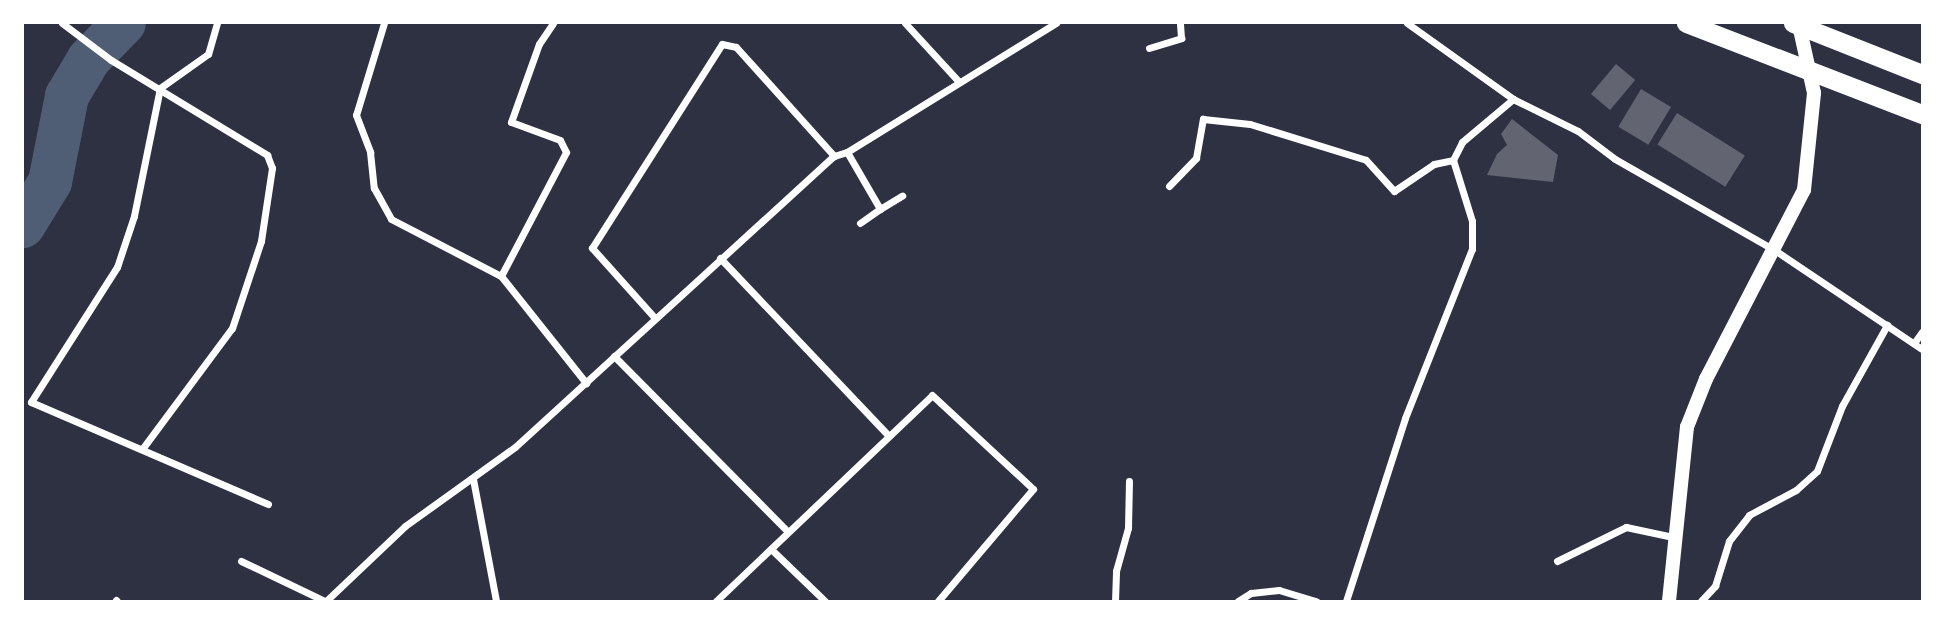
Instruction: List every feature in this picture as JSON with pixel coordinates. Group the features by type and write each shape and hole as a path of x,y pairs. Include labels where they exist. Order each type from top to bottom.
{"highway":[{"path":"1686,23 1807,67 1922,114"},
{"path":"1796,24 1922,74"}],"main road":[{"path":"1669,601 1673,537 1687,427 1706,379 1804,190 1814,93 1796,24"}],"street":[{"path":"62,23 107,57 267,155 272,168 261,241 232,328 143,448"},
{"path":"23,407 32,402 117,267 134,216 160,88 208,54 217,23"},
{"path":"384,23 356,115 370,152 373,188 391,219 501,276 586,383"},
{"path":"501,276 566,152 560,139 511,122 539,44 553,23"},
{"path":"905,23 959,82"},
{"path":"241,561 325,601 405,526 473,479 586,383 654,317 834,156 847,152 1055,23"},
{"path":"1149,48 1181,38 1180,23"},
{"path":"1407,23 1513,99 1578,131 1615,159 1773,249 1922,349"},
{"path":"654,317 592,248 722,44 736,47 834,156"},
{"path":"1346,601 1405,418 1472,249 1472,221 1453,160 1462,142 1513,99"},
{"path":"1169,186 1196,158 1203,119 1250,124 1366,160 1394,191 1434,164 1453,160"},
{"path":"847,152 880,209"},
{"path":"860,223 902,196"},
{"path":"720,258 888,435"},
{"path":"1701,601 1714,586 1729,541 1749,515 1796,490 1817,471 1842,406 1887,325"},
{"path":"1914,343 1922,332"},
{"path":"614,356 787,531"},
{"path":"716,601 773,551 787,531 932,395 1033,489 938,601"},
{"path":"32,402 268,504"},
{"path":"473,479 496,601"},
{"path":"1115,601 1116,571 1128,528 1129,481"},
{"path":"1557,561 1626,527 1673,537"},
{"path":"773,551 825,601"},
{"path":"1238,601 1251,593 1279,590 1316,601"}],"building":[{"path":"1616,64 1635,80 1610,110 1591,94"},
{"path":"1641,89 1671,107 1648,145 1618,127"},
{"path":"1677,113 1745,155 1725,187 1657,144"},
{"path":"1512,119 1558,155 1553,182 1487,175 1497,154 1507,145 1501,134"}],"waterway":[{"path":"23,226 50,182 67,96 89,59 124,23"}]}
